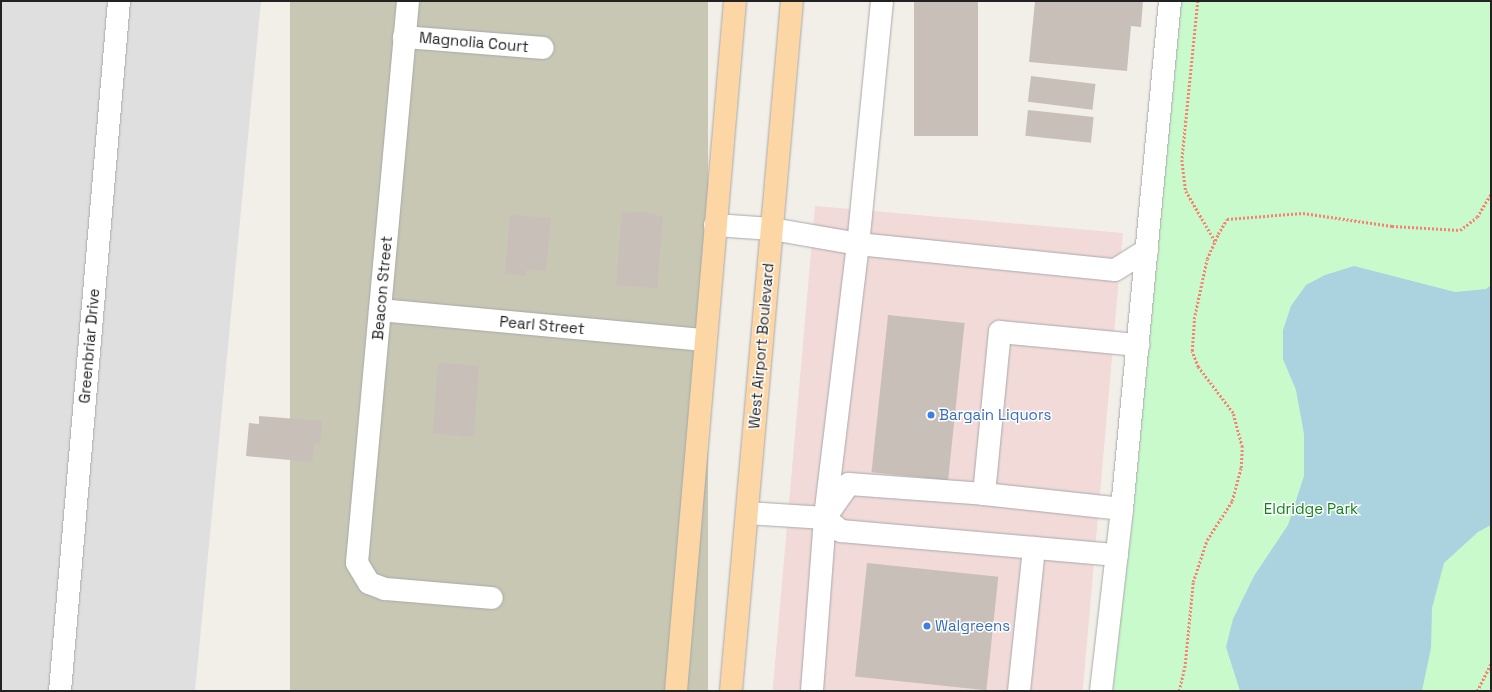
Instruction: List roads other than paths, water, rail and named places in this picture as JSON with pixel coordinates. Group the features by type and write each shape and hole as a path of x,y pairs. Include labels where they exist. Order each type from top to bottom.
{"main road":[{"path":"676,691 714,225 735,1"},
{"name":"West Airport Boulevard","path":"731,691 792,1"}],"street":[{"name":"Greenbriar Drive","path":"60,691 119,1"},
{"name":"Beacon Street","path":"408,1 356,552 361,575 369,583 385,588 492,598"},
{"path":"812,691 825,518 858,244 882,1"},
{"path":"1101,691 1122,509 1170,1"},
{"name":"Magnolia Court","path":"404,37 543,48"},
{"path":"714,225 772,229 858,244 1115,270 1147,250"},
{"name":"Pearl Street","path":"380,310 705,340"},
{"path":"984,494 1000,332 1138,345"},
{"path":"825,518 849,484 984,494 1122,509"},
{"path":"747,513 825,518 841,531 1117,555"},
{"path":"1019,691 1034,548"}],"water":[{"path":"1354,266 1455,292 1486,289 1491,285 1491,525 1478,532 1444,563 1432,608 1431,648 1422,691 1240,691 1226,647 1233,619 1254,576 1288,525 1304,476 1304,434 1296,390 1283,359 1283,330 1291,306 1306,285 1325,275"}],"place":[{"name":"Bargain Liquors","path":"931,415"},
{"name":"Walgreens","path":"927,626"}],"park label":[{"name":"Eldridge Park","path":"1311,509"}]}
